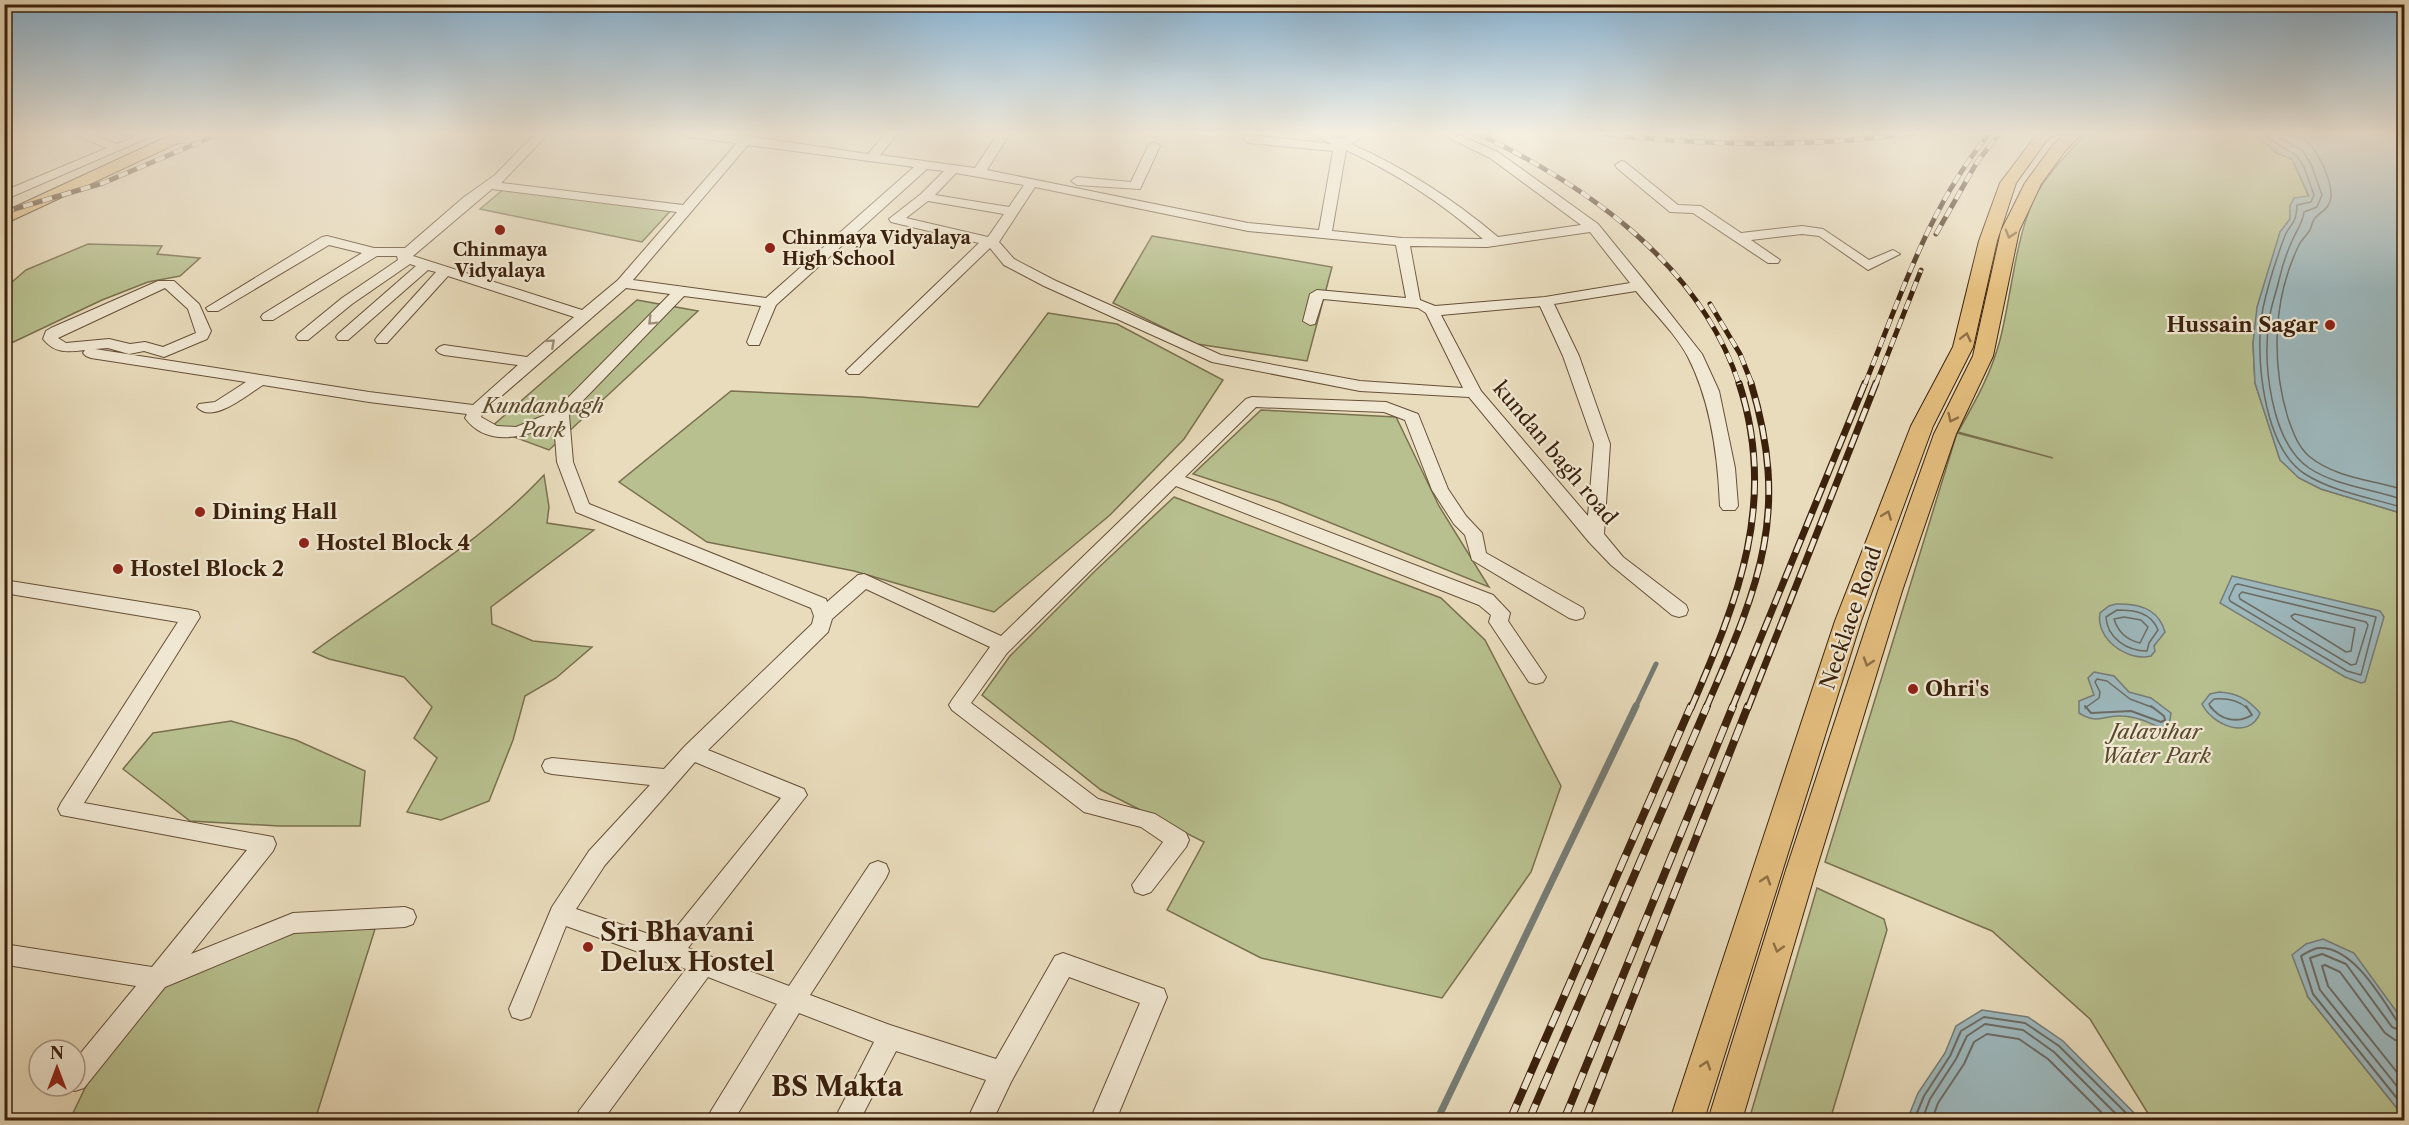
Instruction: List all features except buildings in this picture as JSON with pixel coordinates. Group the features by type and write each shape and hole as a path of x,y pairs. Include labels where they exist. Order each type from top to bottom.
{"main road":[{"path":"4,202 46,186"},
{"path":"4,210 60,186"},
{"path":"4,219 72,186"},
{"name":"Necklace Road","path":"1687,1120 1848,621 1922,426 1963,347 1988,242 2007,186"},
{"name":"Necklace Road","path":"1725,1120 1804,859 1890,591 1945,434 1983,356 2010,231 2032,186"},
{"path":"1862,582 1890,591"},
{"path":"1848,621 1877,631"}],"street":[{"path":"4,196 29,186"},
{"path":"303,337 409,255 490,186"},
{"path":"522,186 690,206"},
{"path":"681,291 561,414 537,426 512,433 489,432 473,418 476,410 583,315 623,283 708,186"},
{"path":"754,342 769,303 901,186"},
{"path":"937,186 926,197 896,219 990,242 1009,262 1217,359 1360,386 1474,393"},
{"path":"854,371 990,242 1030,186"},
{"path":"1050,186 1248,227 1402,242 1495,242 1593,227"},
{"path":"1063,188 1067,186"},
{"path":"1325,234 1334,186"},
{"path":"1418,186 1460,211 1495,242"},
{"path":"1536,186 1593,227 1694,354 1711,391 1727,468 1729,506"},
{"path":"1646,186 1675,209 1696,209 1773,260"},
{"path":"926,197 1012,212"},
{"path":"1738,237 1802,230 1823,233 1868,266 1893,254"},
{"path":"213,308 327,240 374,252 409,255 425,265 444,272 583,315"},
{"name":"kundan bagh road","path":"1402,242 1422,306 1474,393 1595,538 1617,561 1679,610"},
{"path":"268,317 374,252"},
{"path":"343,337 425,265"},
{"path":"382,340 444,272"},
{"path":"623,283 769,303"},
{"path":"109,343 67,349 60,347 49,337 56,331 163,284 169,284 194,307 204,331 202,336 164,352 145,346 129,349 109,343 92,353 260,380 476,410"},
{"path":"1310,321 1317,294 1422,306 1545,301 1641,286"},
{"path":"1545,301 1571,356 1602,444 1595,538"},
{"path":"444,350 531,362"},
{"path":"205,407 218,407 260,380"},
{"path":"1143,885 1178,840 1147,820 1092,806 959,705 1003,645 1252,402 1386,407 1412,417 1440,490 1460,520 1473,533 1478,556 1576,614"},
{"path":"521,1009 560,914 597,858 692,752 821,627 823,616 819,604 582,508 565,462 561,414"},
{"path":"1174,479 1486,600 1501,614 1498,622 1536,677"},
{"path":"823,616 864,580 1003,645"},
{"path":"4,586 191,617 69,809 265,844 87,1064"},
{"path":"671,952 796,795 692,752"},
{"path":"552,766 669,778"},
{"path":"720,1120 794,999 878,871"},
{"path":"560,914 704,964 890,1037 1002,1073"},
{"path":"7,954 157,979 293,923 405,917"},
{"path":"588,1120 704,964"},
{"path":"980,1120 1002,1073 1063,964 1155,997 1103,1120"},
{"path":"847,1120 890,1037"}],"green space":[{"name":"Jalavihar Water Park","path":"2042,186 2304,186 2309,197 2290,206 2290,219 2280,232 2253,343 2255,383 2280,459 2299,478 2321,489 2404,514 2404,1023 2308,997 2404,1117 2404,1120 2152,1120 2090,1019 1992,931 1825,862 1957,433 2053,458 1958,432 1982,388 1996,352 2022,234"},
{"path":"505,188 673,208 642,242 480,209"},
{"path":"1152,236 1332,267 1307,361 1197,344 1113,303"},
{"path":"88,244 162,246 157,254 200,258 180,276 148,282 102,300 5,346 5,288 26,270"},
{"name":"Kundanbagh Park","path":"637,300 698,311 549,450 490,428"},
{"path":"1048,313 1117,324 1223,380 1184,439 1110,515 994,612 854,571 707,542 619,482 731,391 861,397 978,407"},
{"path":"1261,410 1396,417 1439,506 1489,587 1279,502 1193,474"},
{"path":"544,475 549,507 547,523 594,530 491,607 492,624 533,641 592,647 556,678 525,696 513,740 489,801 441,820 407,812 437,758 414,738 432,707 404,677 329,659 313,652 463,547 519,500"},
{"path":"1174,497 1441,598 1485,640 1561,786 1531,872 1442,998 1261,958 1167,910 1204,842 1101,790 982,695 1010,656 1096,570"},
{"path":"231,721 296,740 365,771 360,826 279,826 190,821 123,769 153,733"},
{"path":"1817,888 1884,919 1887,930 1830,1120 1749,1120"},
{"path":"303,929 375,929 315,1120 85,1120 72,1115 80,1098 87,1098 88,1082 167,981"}],"water":[{"name":"Hussain Sagar","path":"2304,186 2404,186 2404,514 2321,489 2299,478 2280,460 2255,383 2253,343 2257,307 2280,232 2290,219 2290,206 2294,198 2309,196"},
{"path":"2232,576 2380,611 2384,617 2365,682 2361,683 2345,677 2220,603"},
{"path":"2116,604 2140,606 2158,618 2165,632 2154,646 2155,651 2151,656 2142,657 2123,652 2108,640 2100,623 2100,613"},
{"path":"2094,672 2114,676 2129,692 2151,698 2171,713 2169,726 2163,729 2127,716 2096,719 2079,713 2079,701 2094,695 2088,678"},
{"path":"2219,692 2237,695 2251,704 2260,713 2255,722 2239,728 2231,727 2214,718 2202,704 2210,694"},
{"path":"2323,939 2354,953 2404,1022 2404,1117 2308,997 2292,955 2306,944"},
{"path":"1982,1010 2028,1017 2063,1041 2141,1120 1907,1120 1918,1093 1945,1053 1956,1026"}],"waterway":[{"path":"1635,708 1656,664"},
{"path":"1437,1120 1636,706"}],"railway":[{"path":"4,212 94,186"},
{"path":"1570,186 1634,233 1668,265 1697,301 1721,341 1739,384"},
{"path":"1865,384 1918,253 1953,186"},
{"path":"1936,234 1964,186"},
{"path":"1876,384 1921,270"},
{"path":"1710,304 1740,354 1752,384"},
{"path":"1691,708 1724,628 1737,589 1747,549 1753,509 1755,469 1750,427 1739,383"},
{"path":"1706,708 1741,625 1763,550 1768,512 1768,473 1763,430 1751,383"},
{"path":"1732,708 1865,383"},
{"path":"1748,708 1876,383"},
{"path":"1510,1120 1691,706"},
{"path":"1529,1120 1707,706"},
{"path":"1564,1120 1733,706"},
{"path":"1585,1120 1748,706"}],"place":[{"name":"Chinmaya Vidyalaya","path":"500,230"},
{"name":"Chinmaya Vidyalaya High School","path":"770,248"},
{"name":"Hussain Sagar","path":"2330,325"},
{"name":"Dining Hall","path":"200,512"},
{"name":"Hostel Block 4","path":"304,543"},
{"name":"Hostel Block 2","path":"118,569"},
{"name":"Ohri's","path":"1913,689"},
{"name":"Sri Bhavani Delux Hostel","path":"588,947"}],"district":[{"name":"BS Makta","path":"837,1087"}]}
